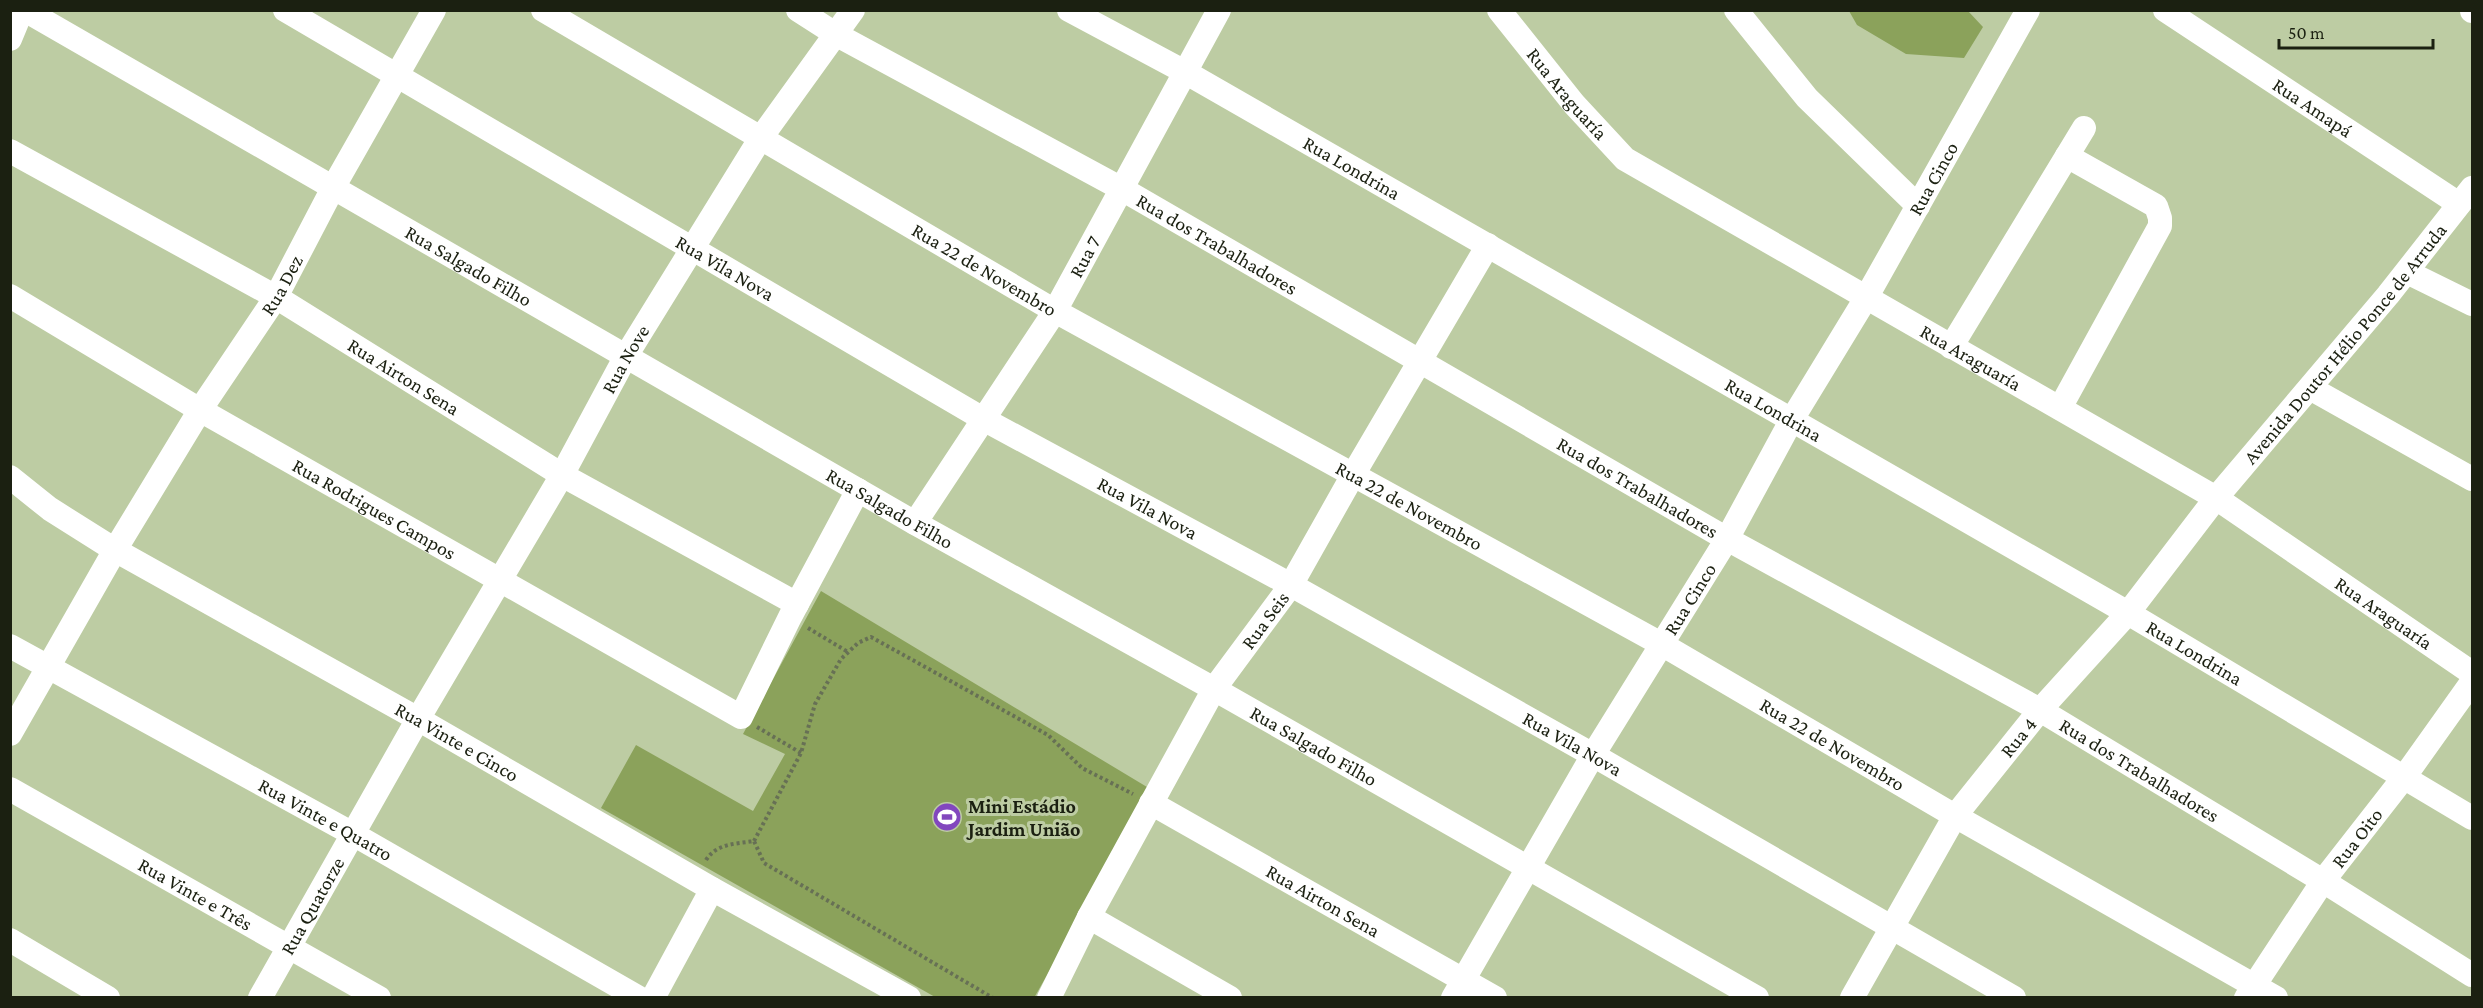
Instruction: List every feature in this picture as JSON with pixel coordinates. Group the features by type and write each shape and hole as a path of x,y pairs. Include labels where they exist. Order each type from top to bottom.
{"street":[{"path":"10,39 23,10"},
{"name":"Rua Salgado Filho","path":"23,10 334,186 915,523 1214,689 1757,998"},
{"name":"Rua Vila Nova","path":"285,10 985,420 1291,585 1593,755 2014,998"},
{"name":"Rua Dez","path":"10,734 115,550 200,410 276,297 334,186 434,10"},
{"name":"Rua 22 de Novembro","path":"543,10 1055,311 1663,645 2249,991 2276,998"},
{"name":"Rua dos Trabalhadores","path":"798,10 837,34 1122,189 1727,539 2040,710 2323,881 2472,975"},
{"name":"Rua Nove","path":"418,719 562,475 626,356 692,248 760,139 853,10"},
{"name":"Rua Londrina","path":"1069,10 1185,72 1791,422 2128,613 2472,818"},
{"name":"Rua 7","path":"915,523 1055,311 1219,10"},
{"name":"Rua Araguaría","path":"1499,10 1574,105 1625,159 2216,498 2472,673"},
{"path":"1736,10 1807,98 1918,206"},
{"name":"Rua Cinco","path":"1459,988 1593,755 1727,539 1791,422 1866,298 2028,10"},
{"name":"Rua Amapá","path":"2165,10 2466,196"},
{"path":"1951,347 2084,128"},
{"name":"Rua Airton Sena","path":"10,151 276,297 562,475 793,611"},
{"path":"2060,408 2160,226 2156,206 2067,156"},
{"name":"Avenida Doutor Hélio Ponce de Arruda","path":"2216,498 2407,272 2466,196"},
{"name":"Rua Seis","path":"1049,998 1089,917 1214,689 1291,585 1488,245"},
{"path":"2407,272 2472,304"},
{"name":"Rua Rodrigues Campos","path":"10,296 200,410 741,717"},
{"path":"2310,388 2472,479"},
{"name":"Rua Vinte e Cinco","path":"10,477 50,509 115,550 418,719 703,884 909,998"},
{"path":"741,717 793,611 858,490"},
{"name":"Rua 4","path":"1852,998 1955,816 2040,710 2128,613 2216,498"},
{"name":"Rua Vinte e Quatro","path":"10,646 353,834 639,998"},
{"name":"Rua Oito","path":"2249,991 2323,881 2405,776 2472,682"},
{"name":"Rua Quatorze","path":"260,998 418,719"},
{"name":"Rua Vinte e Três","path":"10,789 380,998"},
{"name":"Rua Airton Sena","path":"1151,803 1459,988 1495,998"},
{"path":"653,998 703,884"},
{"path":"1089,917 1230,998"},
{"path":"10,940 108,998"}],"path":[{"path":"793,611 848,652"},
{"path":"754,842 801,753 815,704 841,659 858,643 871,637 884,642 1048,735 1082,768 1151,803"},
{"path":"741,717 801,753"},
{"path":"703,884 710,853 723,845 754,842"},
{"path":"754,842 764,862 785,876 993,998"}],"green space":[{"path":"1849,11 1968,11 1983,27 1964,58 1906,54 1857,25"},
{"path":"821,591 1152,790 1034,998 935,997 601,808 636,745 753,811 785,754 743,734"}],"place":[{"name":"Mini Estádio Jardim União","path":"947,817"}]}
